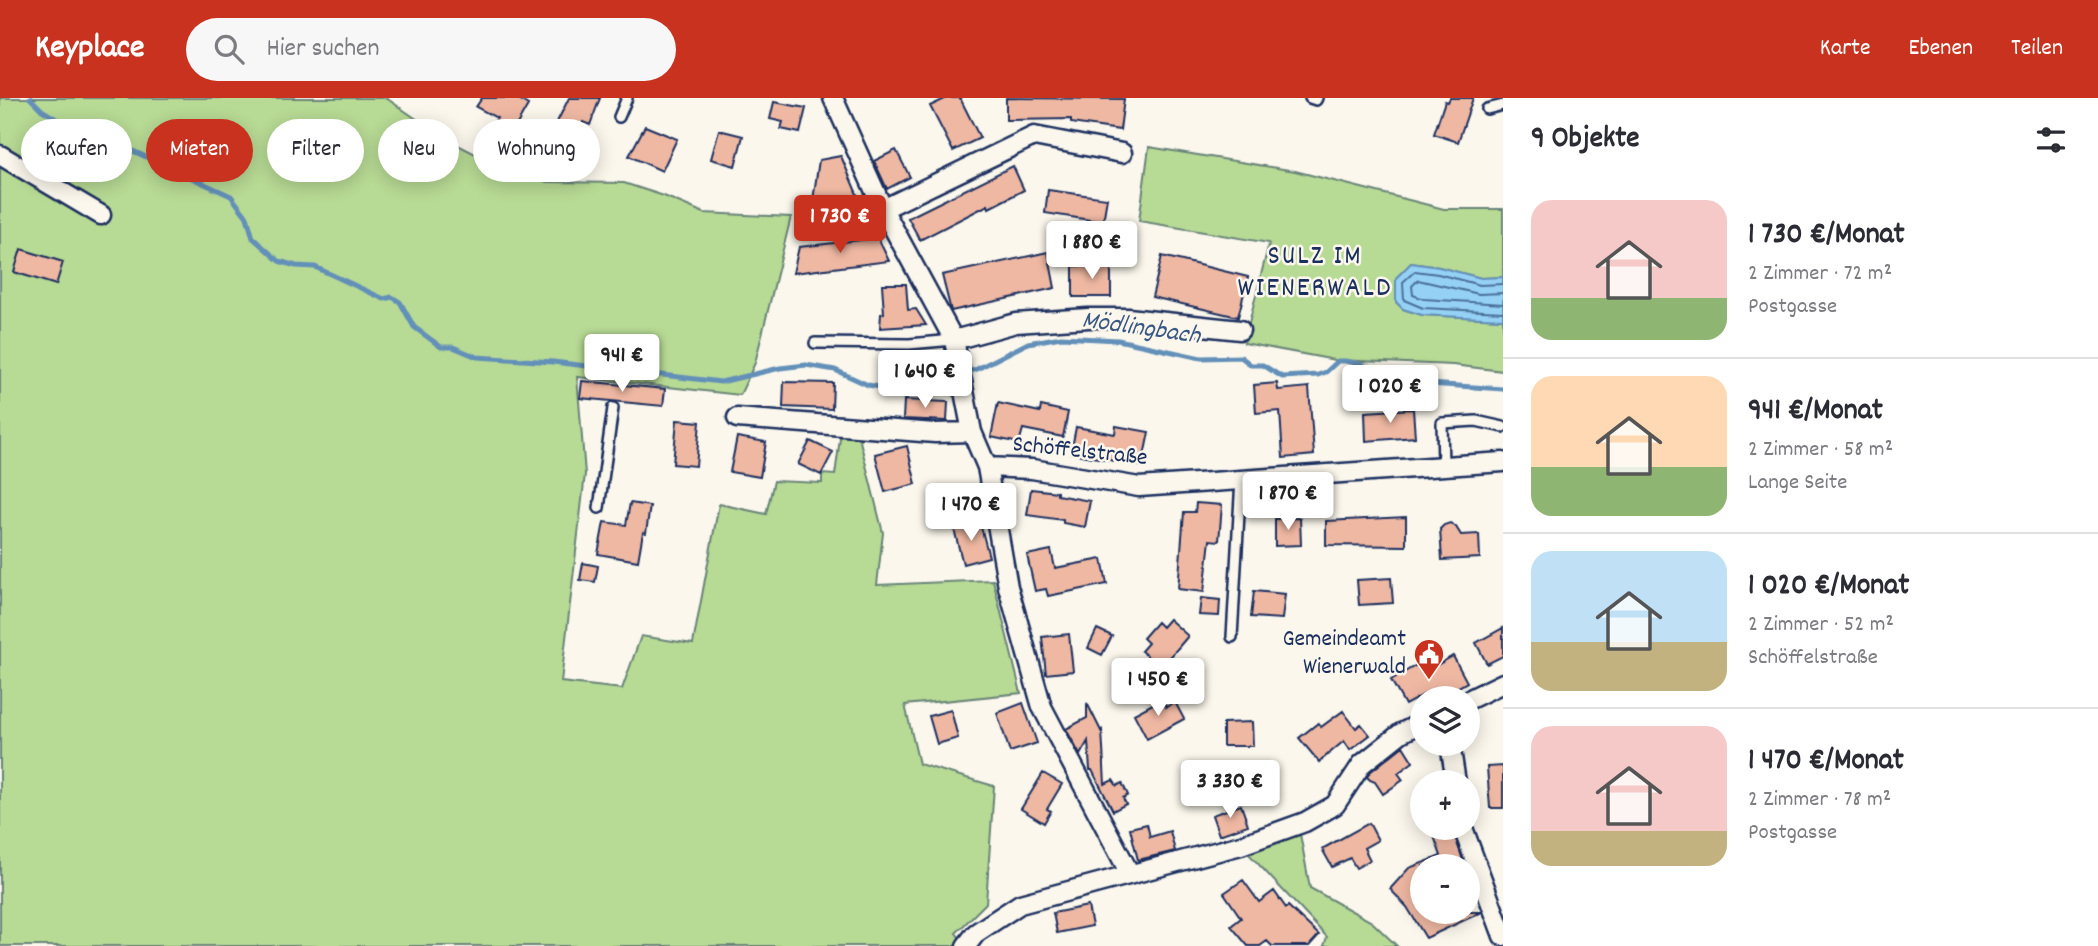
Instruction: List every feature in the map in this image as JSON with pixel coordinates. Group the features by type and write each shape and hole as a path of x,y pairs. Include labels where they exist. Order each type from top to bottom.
{"street":[{"path":"834,98 883,209 954,340 972,432 987,467 1008,587 1042,707 1130,874"},
{"path":"883,209 1034,136 1122,153"},
{"path":"0,155 101,215"},
{"path":"954,340 1016,323 1088,318 1128,318 1240,330"},
{"path":"737,418 935,433 972,432"},
{"name":"Schöffelstraße","path":"987,467 1032,469 1139,487 1503,462"},
{"path":"1480,694 1500,685"},
{"path":"966,946 976,933 1020,904 1241,845 1305,822 1335,805 1362,764 1410,728"},
{"path":"1467,840 1503,936"}],"lane":[{"path":"619,117 627,98"},
{"path":"1487,109 1503,106"},
{"path":"815,343 909,344 954,340"},
{"path":"599,508 613,408"},
{"path":"1443,466 1442,423 1476,421 1503,427"},
{"path":"1232,637 1241,479"}],"green space":[{"path":"0,98 386,98 416,119 378,119 378,182 459,182 459,146 473,153 473,182 624,183 704,213 791,217 755,363 740,395 577,377 585,474 561,682 622,689 641,636 693,644 719,504 766,514 774,481 822,483 822,474 835,475 841,431 858,433 883,533 877,585 993,580 1021,693 905,705 919,764 994,786 986,903 956,933 966,946 0,946"},
{"path":"1149,147 1295,171 1444,209 1503,209 1503,277 1481,278 1411,263 1396,278 1396,302 1403,309 1422,315 1503,319 1503,371 1453,365 1335,360 1244,343 1269,243 1139,221"},
{"path":"1300,834 1310,888 1372,922 1397,946 1324,946 1327,937 1247,852"}],"water":[{"path":"1411,263 1481,278 1503,277 1503,319 1422,315 1403,309 1396,302 1396,278"}],"building":[{"path":"482,98 517,98 528,105 520,119 496,119 476,107"},
{"path":"569,98 600,98 592,119 558,119"},
{"path":"947,98 960,98 980,138 953,151 930,106"},
{"path":"1006,98 1124,99 1120,130 1071,123 1071,119 1006,120"},
{"path":"1450,98 1473,98 1458,142 1434,134 1445,101 1448,102"},
{"path":"774,102 806,108 800,133 781,129 783,122 770,119"},
{"path":"645,126 677,139 662,171 629,156"},
{"path":"719,130 743,136 735,166 711,159"},
{"path":"896,150 910,177 887,189 874,161"},
{"path":"841,156 859,199 813,200 819,160"},
{"path":"1013,166 1024,190 920,240 908,218"},
{"path":"1048,190 1107,198 1103,222 1045,213"},
{"path":"878,238 889,261 793,273 799,247"},
{"path":"21,249 63,262 56,285 14,272"},
{"path":"1048,252 1055,288 951,311 942,275"},
{"path":"1162,256 1248,277 1238,317 1152,297"},
{"path":"1073,266 1111,266 1111,297 1073,297"},
{"path":"882,284 906,284 908,310 916,309 926,325 880,328 881,314 884,313"},
{"path":"582,381 665,389 663,406 580,398"},
{"path":"784,382 833,383 832,409 783,407"},
{"path":"1277,383 1278,390 1309,387 1314,455 1283,458 1280,411 1256,413 1254,385"},
{"path":"904,400 948,402 947,421 903,419"},
{"path":"998,403 1040,412 1041,406 1068,412 1063,437 1023,429 1019,443 991,437"},
{"path":"1413,409 1415,437 1366,441 1365,412"},
{"path":"677,420 700,422 696,466 673,464"},
{"path":"1116,426 1149,432 1142,466 1071,453 1076,427 1115,434"},
{"path":"737,437 766,442 760,477 730,472"},
{"path":"810,441 833,452 821,475 798,464"},
{"path":"907,446 916,484 885,492 875,454"},
{"path":"1031,489 1057,492 1057,495 1090,501 1085,527 1063,523 1063,520 1027,515"},
{"path":"630,503 650,506 638,561 598,554 604,522 626,525"},
{"path":"1196,503 1222,505 1219,541 1210,540 1204,592 1178,589 1184,512 1195,512"},
{"path":"1406,517 1406,546 1326,545 1326,521"},
{"path":"1300,518 1301,545 1275,546 1275,519"},
{"path":"980,523 989,557 963,564 954,529"},
{"path":"1450,523 1461,535 1479,534 1480,558 1442,560 1440,529"},
{"path":"1051,550 1055,568 1102,559 1107,584 1048,596 1046,589 1035,591 1027,555"},
{"path":"583,563 598,566 595,582 580,580"},
{"path":"1391,578 1393,603 1359,605 1357,580"},
{"path":"1254,591 1285,594 1282,619 1251,617"},
{"path":"1201,598 1220,600 1219,616 1199,615"},
{"path":"1169,619 1188,636 1161,668 1141,651 1148,643 1143,638 1157,622 1162,627"},
{"path":"1503,628 1503,656 1487,664 1476,643"},
{"path":"1097,629 1112,636 1102,655 1088,648"},
{"path":"1069,634 1073,671 1046,674 1042,637"},
{"name":"Gemeindeamt Wienerwald","path":"1453,656 1467,682 1460,686 1410,686 1410,702 1405,705 1391,680 1427,659 1432,668"},
{"path":"1162,699 1166,707 1175,702 1184,719 1147,739 1134,714"},
{"path":"1023,703 1037,743 1010,752 997,713"},
{"path":"1087,703 1102,730 1105,784 1113,780 1117,786 1122,783 1128,795 1123,798 1126,804 1113,811 1090,770 1088,741 1080,755 1066,729 1087,718"},
{"path":"951,710 958,738 937,744 929,716"},
{"path":"1343,711 1356,728 1361,724 1370,735 1350,750 1344,741 1319,762 1299,738 1318,723 1321,727"},
{"path":"1252,722 1253,746 1223,746 1223,723"},
{"path":"1403,746 1413,762 1398,773 1403,780 1383,794 1375,782 1367,777"},
{"path":"1503,766 1503,808 1490,808 1487,767"},
{"path":"1043,773 1062,784 1047,809 1051,811 1044,823 1021,809"},
{"path":"1241,805 1248,825 1219,835 1212,815"},
{"path":"1369,823 1378,840 1364,848 1370,860 1356,868 1350,858 1332,867 1322,849"},
{"path":"1147,824 1150,837 1170,831 1175,851 1138,860 1130,828"},
{"path":"1435,840 1456,840 1461,854 1440,854"},
{"path":"1410,868 1410,912 1390,889"},
{"path":"1243,880 1259,902 1274,891 1286,908 1288,906 1319,935 1309,946 1272,946 1267,941 1260,946 1248,946 1231,926 1241,918 1224,893"},
{"path":"1088,906 1092,926 1057,933 1053,913"},
{"path":"1417,924 1456,924 1426,938"}],"waterway":[{"name":"Mödlingbach","path":"30,98 42,110 66,125 109,140 231,196 247,217 253,238 279,261 296,266 315,267 384,299 392,297 400,302 414,327 441,347 453,347 477,357 553,362 721,382 780,368 806,365 835,370 868,385 896,390 932,385 977,369 1028,343 1061,337 1118,340 1201,358 1241,357 1251,365 1263,365 1282,377 1318,375 1326,372 1338,361 1345,361 1361,364 1393,379 1503,389"}],"place":[{"name":"Gemeindeamt Wienerwald","path":"1429,681"}],"district":[{"name":"SULZ IM WIENERWALD","path":"1315,274"}]}
